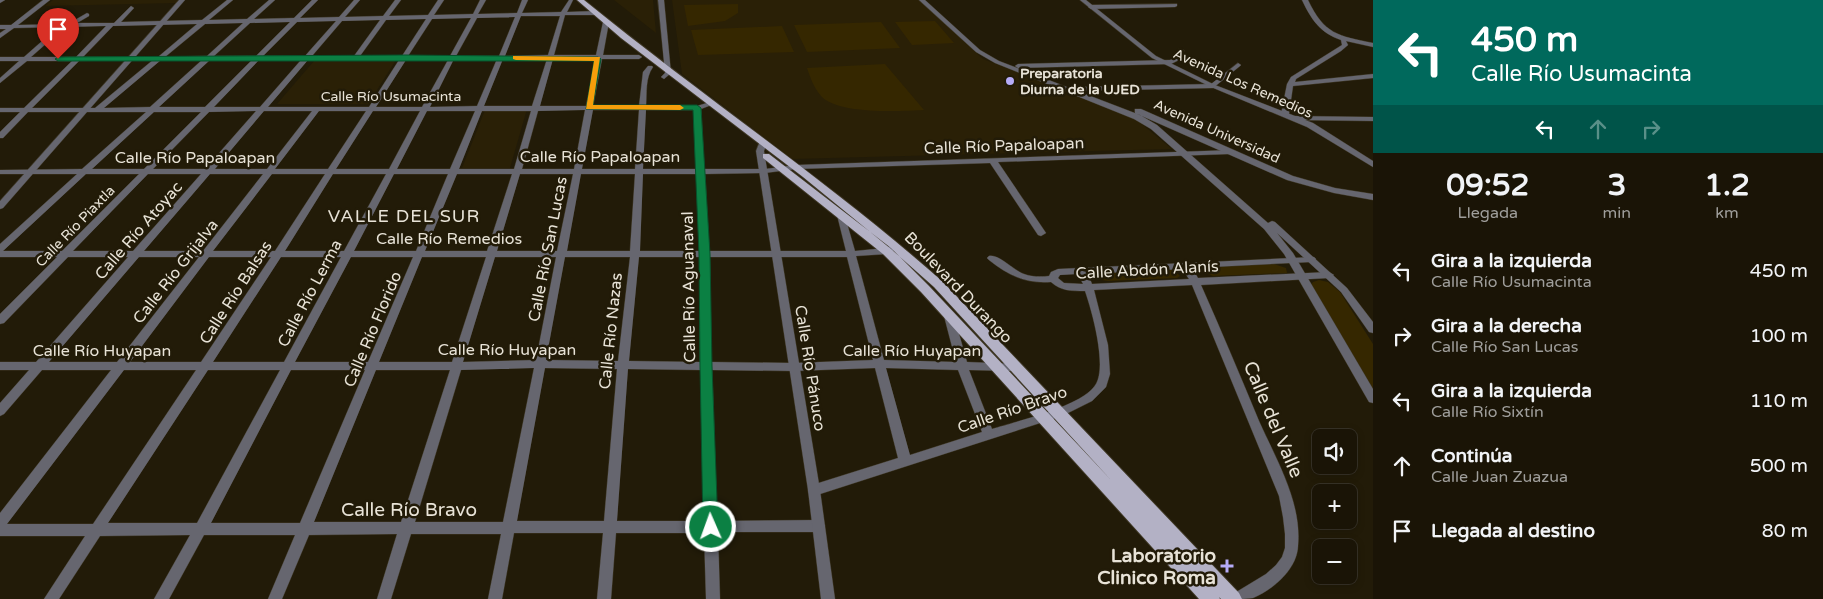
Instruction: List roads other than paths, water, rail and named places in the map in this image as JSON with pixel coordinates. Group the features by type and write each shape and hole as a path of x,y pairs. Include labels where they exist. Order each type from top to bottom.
{"main road":[{"name":"Boulevard Durango","path":"574,0 703,106 761,147 796,167 892,249 938,284 1233,599"},
{"path":"646,60 666,54"},
{"name":"Boulevard Durango","path":"761,147 782,168 841,215 892,249 995,367 1211,599"}],"street":[{"path":"0,36 47,0"},
{"path":"0,206 182,0"},
{"path":"98,109 230,0"},
{"path":"0,249 272,0"},
{"name":"Calle Río Piaxtla","path":"0,320 315,0"},
{"name":"Calle Río Atoyac","path":"0,410 357,0"},
{"path":"356,58 398,0"},
{"name":"Calle Río Balsas","path":"51,599 278,254 441,0"},
{"name":"Calle Río Lerma","path":"160,599 200,530 288,367 483,0"},
{"name":"Calle Río Florido","path":"275,599 525,0"},
{"path":"384,599 517,171 563,14 574,0"},
{"path":"661,0 666,75"},
{"name":"Avenida Universidad","path":"922,0 978,51 997,62 1139,114"},
{"name":"Avenida Universidad","path":"928,0 975,42 997,57 1307,183 1373,197"},
{"name":"Avenida Los Remedios","path":"1083,0 1144,50 1165,62 1213,86 1296,118 1336,140 1373,165"},
{"path":"1305,0 1316,23 1343,41 1373,45"},
{"path":"1091,7 1175,4"},
{"path":"0,136 75,59 131,8"},
{"path":"0,28 591,13"},
{"path":"0,81 65,26 87,14"},
{"name":"Calle Río San Lucas","path":"495,599 605,26"},
{"path":"1285,114 1290,84 1299,73 1345,45 1343,41"},
{"path":"1018,66 1175,62 1180,58 1181,50"},
{"path":"0,59 453,57 646,60"},
{"name":"Calle Río Nazas","path":"604,599 634,253 646,60"},
{"path":"1076,89 1213,86 1238,65"},
{"path":"1290,84 1373,76"},
{"name":"Calle Río Usumacinta","path":"0,110 644,108 703,106"},
{"name":"Calle Río Aguanaval","path":"703,106 700,171 705,254 706,366 713,599"},
{"name":"Calle Río Grijalva","path":"0,523 318,108"},
{"path":"1139,114 1189,153 1329,275 1358,307 1373,329"},
{"path":"1296,118 1373,119"},
{"name":"Calle Río Pánuco","path":"761,147 814,490 828,599"},
{"name":"Calle Río Papaloapan","path":"0,172 764,171 796,167 1230,152"},
{"path":"1189,153 1267,227 1288,253 1373,399"},
{"path":"992,160 1041,233"},
{"path":"841,215 906,461"},
{"name":"Calle Río Remedios","path":"0,254 850,254 892,249"},
{"path":"992,258 1021,278 1031,280 1053,279"},
{"name":"Calle Abdón Alanís","path":"1311,259 1056,273 1053,279 1064,288 1329,275"},
{"name":"Calle del Valle","path":"1186,265 1195,282 1285,496 1292,529 1293,547 1285,568 1270,582 1238,599"},
{"name":"Calle Río Bravo","path":"814,490 1058,413 1091,397 1102,384 1105,376 1103,347 1090,287 1082,271"},
{"path":"949,316 962,365 989,436"},
{"name":"Calle Río Huyapan","path":"0,366 288,367 540,364 794,366 879,364 1014,367"},
{"name":"Calle Río Bravo","path":"0,530 818,526"}],"place":[{"name":"Preparatoria Diurna de la UJED","path":"1010,81"},
{"name":"Laboratorio Clinico Roma","path":"1227,566"}],"district":[{"name":"VALLE DEL SUR","path":"404,216"}]}
